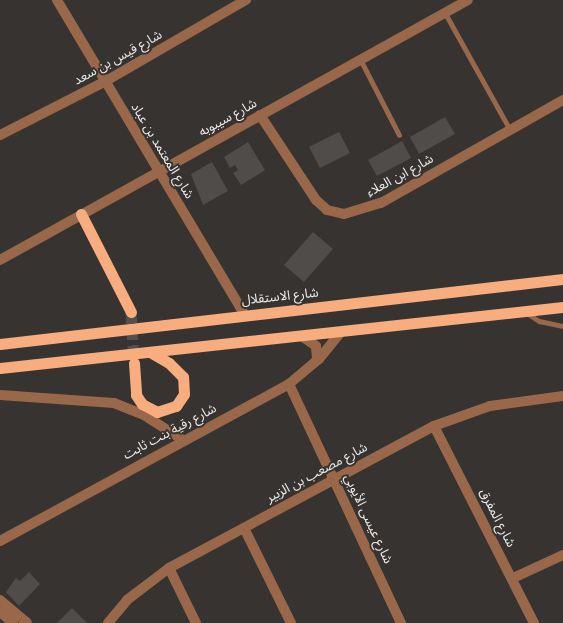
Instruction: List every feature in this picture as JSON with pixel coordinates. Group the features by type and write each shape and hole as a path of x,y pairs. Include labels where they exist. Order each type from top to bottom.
{"highway":[{"path":"81,214 131,312"},
{"name":"شارع الاستقلال","path":"0,344 563,279"},
{"path":"0,368 340,333 563,308"},
{"path":"134,363 136,395 142,404 157,412 176,406 184,394 183,377 169,363 150,352"}],"street":[{"name":"شارع المعتمد بن عباد","path":"57,0 245,315"},
{"name":"شارع قيس بن سعد","path":"0,135 106,81 246,0"},
{"name":"شارع سيبوبه","path":"0,260 260,115 446,15 468,0"},
{"name":"شارع ابن العلاء","path":"260,115 316,200 327,210 344,214 381,203 563,100"},
{"name":"شارع رقية بنت ثابت","path":"0,541 289,384 317,360 340,333"},
{"path":"302,337 316,346 317,360"},
{"name":"شارع عيسى الأيوبي","path":"289,384 334,477 401,623"},
{"path":"1,396 114,403 144,415 184,440"},
{"name":"شارع مصعب بن الزبير","path":"108,623 127,600 169,568 334,477 434,426 490,406 563,396"},
{"name":"شارع المفرق","path":"434,426 513,578 534,623"},
{"path":"244,528 291,623"},
{"path":"513,578 563,555"},
{"path":"169,568 196,623"},
{"path":"0,600 27,623"},
{"path":"0,612 13,623"}],"lane":[{"path":"446,15 510,130"},
{"path":"361,61 399,135"},
{"path":"524,312 539,321 563,326"}],"building":[{"path":"445,117 455,134 419,154 410,137"},
{"path":"339,132 350,153 320,168 309,147"},
{"path":"402,141 411,158 377,176 368,160"},
{"path":"248,142 265,170 241,185 233,173 238,170 235,165 230,168 224,157"},
{"path":"212,162 228,191 203,205 191,174"},
{"path":"313,232 333,249 304,282 284,265"},
{"path":"29,572 40,584 19,606 6,592 16,578 20,581"},
{"path":"72,608 87,623 57,623"}],"tunnel":[{"path":"131,312 134,362"}]}
